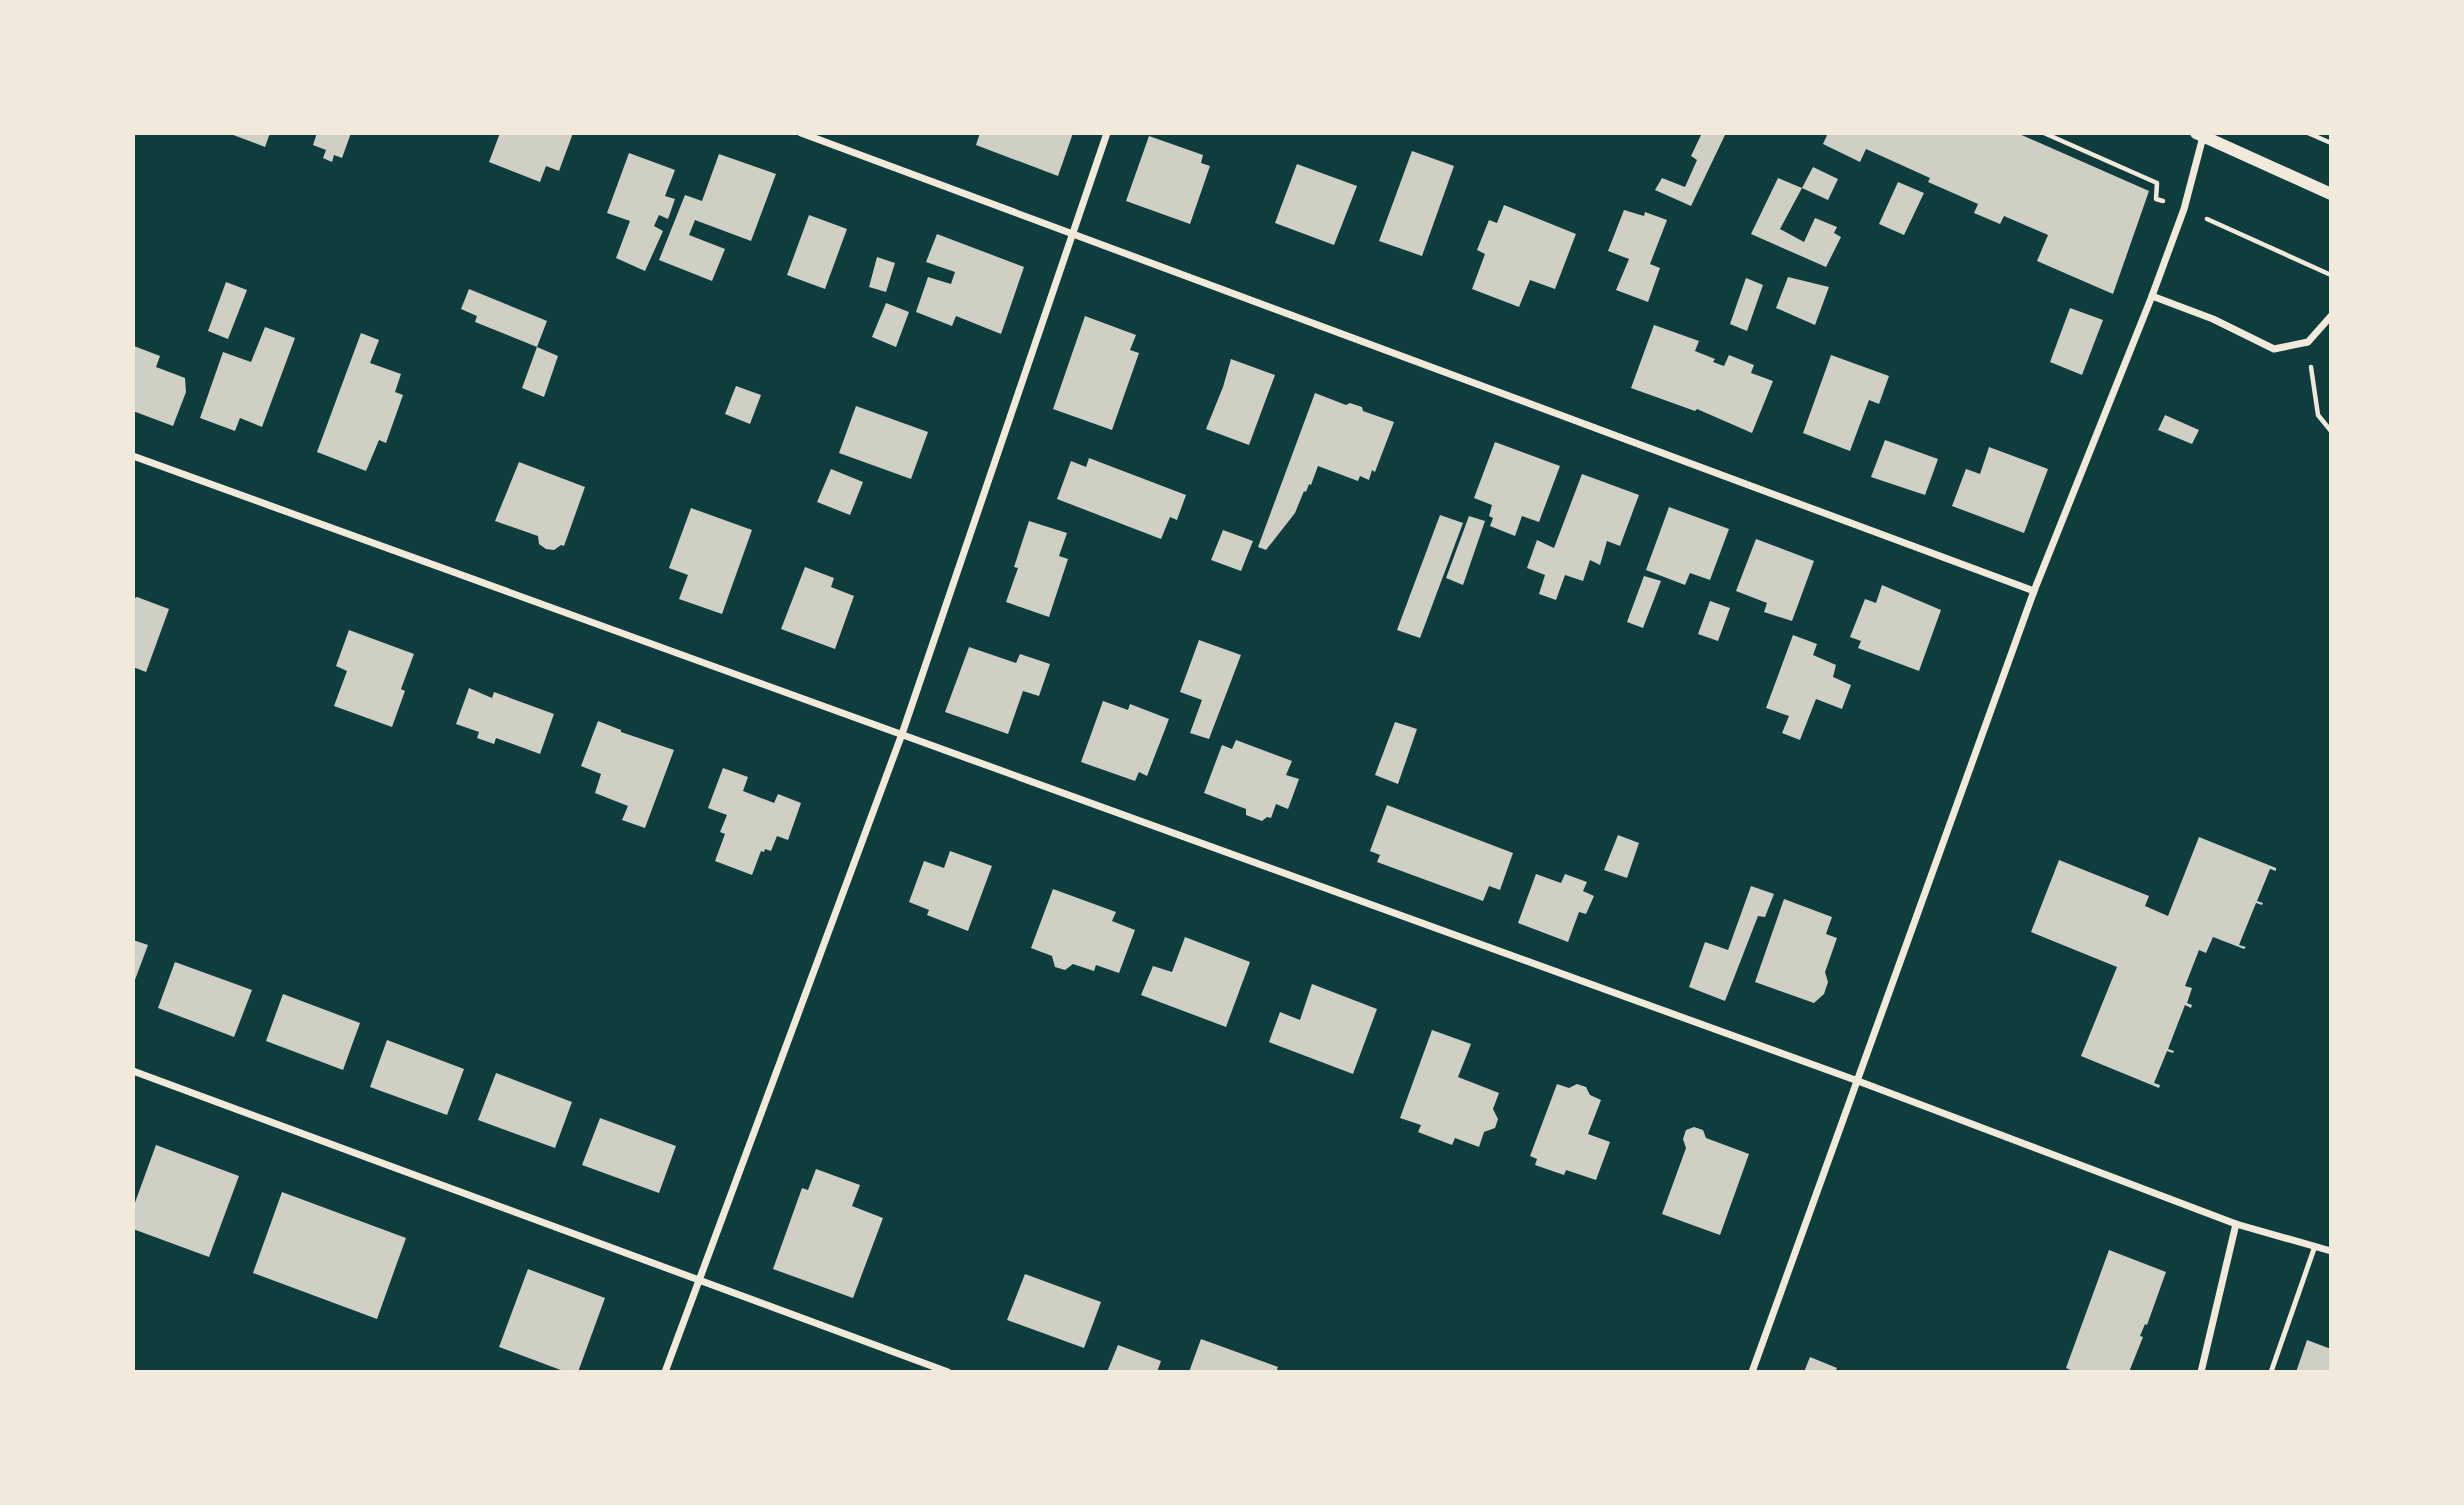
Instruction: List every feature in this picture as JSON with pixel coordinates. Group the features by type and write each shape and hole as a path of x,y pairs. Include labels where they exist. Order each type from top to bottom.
{"street":[{"path":"801,133 2034,591"},
{"path":"665,1372 902,734 1107,133"},
{"path":"1752,1372 2034,591 2184,209 2201,134 2331,194"},
{"path":"2152,296 2213,319 2274,349 2308,342 2331,316"},
{"path":"133,456 1858,1081 2236,1224 2331,1251"},
{"path":"133,1071 948,1372"},
{"path":"2201,1372 2236,1224"}],"lane":[{"path":"2271,1372 2315,1246"}],"path":[{"path":"2308,133 2331,144"},
{"path":"2308,342 2318,415 2331,431"}],"building":[{"path":"228,133 270,133 265,147"},
{"path":"317,133 351,133 342,158 334,155 332,162 323,158 326,150 313,145"},
{"path":"500,133 573,133 559,171 546,166 540,182 489,162"},
{"path":"980,133 1073,133 1058,176 976,145"},
{"path":"1702,133 1725,135 1691,206 1655,190 1662,178 1685,187 1697,160 1691,156"},
{"path":"1828,133 2017,133 2149,191 2113,294 2037,261 2048,235 2004,216 2000,224 1974,213 1978,204 1928,182 1930,178 1866,149 1860,162 1823,144"},
{"path":"1149,136 1203,155 1201,163 1210,166 1190,224 1126,201"},
{"path":"1412,151 1454,166 1422,256 1379,241"},
{"path":"629,153 675,170 665,196 675,199 668,219 659,215 654,226 663,231 645,271 616,258 630,221 607,213"},
{"path":"719,154 776,174 751,241 695,220 689,235 725,249 712,281 659,260 685,195 702,201"},
{"path":"1297,164 1357,186 1334,245 1275,223"},
{"path":"1813,167 1838,179 1828,200 1802,188"},
{"path":"1778,178 1802,188 1780,229 1804,242 1815,218 1837,227 1834,233 1841,237 1826,267 1751,234"},
{"path":"1898,182 1924,193 1904,235 1879,224"},
{"path":"1504,205 1576,234 1555,289 1530,280 1519,307 1472,289 1485,254 1477,250 1489,220 1497,223"},
{"path":"1624,210 1644,216 1645,212 1667,220 1650,264 1660,268 1648,302 1616,290 1629,259 1608,251"},
{"path":"809,215 847,229 825,289 787,275"},
{"path":"937,234 1024,267 1001,334 956,316 952,326 916,312 928,277 951,284 955,272 926,262"},
{"path":"877,257 895,263 886,292 869,287"},
{"path":"1788,277 1829,287 1815,325 1776,308"},
{"path":"1746,278 1763,285 1747,331 1730,324"},
{"path":"226,282 247,290 228,339 208,331"},
{"path":"469,289 547,321 537,347 475,322 477,316 461,309"},
{"path":"886,303 909,312 896,347 872,337"},
{"path":"2070,308 2103,320 2082,375 2050,362"},
{"path":"1085,316 1136,335 1130,350 1139,353 1112,430 1053,409"},
{"path":"1654,325 1699,341 1695,351 1715,359 1713,362 1724,366 1729,355 1754,365 1751,373 1773,381 1752,433 1697,409 1695,411 1631,388"},
{"path":"265,327 295,338 262,427 240,418 235,431 200,418 223,352 251,362"},
{"path":"361,333 379,340 370,363 401,374 395,392 403,395 386,443 379,440 366,471 317,452"},
{"path":"134,346 160,356 156,367 185,378 186,392 173,426 133,411"},
{"path":"537,347 558,356 544,397 522,388"},
{"path":"1831,355 1889,376 1879,404 1869,400 1850,451 1803,433"},
{"path":"1231,359 1275,375 1249,445 1206,429"},
{"path":"736,386 761,395 750,424 725,414"},
{"path":"1315,393 1346,405 1350,403 1362,407 1363,411 1394,422 1375,472 1372,470 1369,480 1360,476 1358,481 1318,466 1295,513 1266,550 1258,547"},
{"path":"856,406 928,432 911,479 839,453"},
{"path":"2165,415 2199,430 2192,444 2158,430"},
{"path":"1885,440 1938,459 1925,495 1871,477"},
{"path":"1495,442 1560,466 1539,522 1522,516 1515,536 1490,526 1493,518 1489,516 1492,505 1474,498"},
{"path":"1989,447 2048,469 2024,533 1952,506 1966,469 1980,474"},
{"path":"1089,458 1186,495 1177,520 1170,517 1161,539 1057,499 1071,461 1086,467"},
{"path":"519,462 585,487 564,546 554,550 546,549 539,544 538,536 495,521"},
{"path":"831,469 863,482 850,515 817,502"},
{"path":"1582,474 1639,495 1620,546 1607,541 1600,565 1590,560 1583,581 1565,575 1556,600 1539,594 1545,575 1527,568 1537,540 1554,548"},
{"path":"1669,507 1729,529 1710,580 1690,573 1685,585 1646,570"},
{"path":"691,508 752,530 722,614 679,599 688,575 669,568"},
{"path":"1440,515 1463,523 1420,638 1397,630"},
{"path":"1469,516 1485,521 1463,585 1446,578"},
{"path":"1029,521 1067,533 1059,556 1068,559 1049,617 1006,602 1018,568 1014,567"},
{"path":"1223,530 1253,541 1241,571 1211,560"},
{"path":"1756,539 1814,561 1792,621 1764,612 1767,603 1736,591"},
{"path":"805,567 834,578 831,587 854,596 835,649 781,629"},
{"path":"1644,576 1661,581 1643,628 1627,622"},
{"path":"1882,585 1941,610 1919,671 1858,648 1861,641 1850,637 1865,599 1876,603"},
{"path":"137,597 169,609 146,672 133,667 133,599"},
{"path":"1710,601 1730,608 1718,641 1698,634"},
{"path":"349,630 414,654 401,689 405,691 392,727 334,706 347,671 336,666"},
{"path":"1793,635 1817,644 1813,655 1836,665 1833,677 1851,685 1842,709 1816,699 1800,740 1782,733 1789,716 1766,708"},
{"path":"1199,640 1241,655 1209,739 1190,733 1202,700 1180,692"},
{"path":"969,647 1016,663 1020,654 1050,664 1039,696 1023,691 1008,734 945,712"},
{"path":"469,688 492,698 494,692 554,714 540,754 496,738 494,744 477,738 479,732 456,724"},
{"path":"1103,701 1128,710 1130,704 1169,719 1147,776 1139,772 1135,781 1081,762"},
{"path":"598,721 674,750 645,828 622,820 628,806 595,793 601,774 581,766"},
{"path":"1395,722 1417,729 1398,784 1375,775"},
{"path":"1236,740 1292,761 1286,775 1299,779 1288,809 1276,804 1271,818 1267,817 1262,821 1246,815 1246,809 1204,793 1222,745 1232,749"},
{"path":"723,768 748,777 743,791 774,803 778,794 801,803 788,840 777,836 771,851 761,851 752,875 715,861 725,834 720,832 727,815 708,808"},
{"path":"1387,805 1513,853 1500,890 1489,886 1483,901 1377,862 1380,855 1370,851"},
{"path":"1618,835 1639,843 1627,878 1604,870"},
{"path":"2199,837 2276,868 2276,871 2270,869 2257,901 2263,903 2256,903 2239,945 2246,947 2244,949 2213,937 2206,953 2199,950 2185,986 2192,988 2187,1003 2192,1005 2191,1008 2185,1005 2168,1049 2174,1051 2167,1051 2154,1083 2160,1085 2159,1088 2081,1056 2117,967 2031,932 2059,860 2149,896 2145,906 2168,916"},
{"path":"950,851 992,866 968,931 927,915 929,910 909,902 924,861 944,868"},
{"path":"1536,874 1561,883 1565,874 1587,882 1583,891 1594,896 1586,914 1579,912 1568,942 1518,923"},
{"path":"1751,886 1774,894 1765,917 1758,916 1725,1001 1689,987 1705,942 1728,950"},
{"path":"1053,889 1116,912 1112,921 1135,930 1119,973 1096,965 1094,971 1073,964 1065,970 1055,967 1052,956 1031,948"},
{"path":"1784,899 1832,917 1826,934 1837,938 1825,972 1828,982 1824,994 1814,1003 1755,982"},
{"path":"1185,937 1250,962 1226,1027 1141,995 1153,966 1172,972"},
{"path":"133,940 148,945 133,985"},
{"path":"175,962 252,990 234,1037 158,1008"},
{"path":"1312,984 1377,1009 1353,1074 1269,1042 1280,1012 1300,1020"},
{"path":"283,994 360,1023 343,1070 266,1041"},
{"path":"1432,1030 1471,1044 1458,1077 1499,1093 1493,1109 1498,1119 1495,1128 1484,1132 1479,1147 1455,1138 1452,1145 1418,1132 1421,1125 1400,1118"},
{"path":"387,1040 464,1069 447,1115 370,1087"},
{"path":"496,1073 572,1102 555,1148 478,1120"},
{"path":"1557,1084 1569,1088 1577,1084 1586,1087 1590,1095 1601,1100 1588,1134 1610,1142 1596,1180 1566,1170 1564,1175 1535,1165 1537,1159 1530,1156"},
{"path":"600,1118 676,1146 659,1193 582,1165"},
{"path":"1694,1127 1703,1130 1706,1138 1749,1154 1720,1235 1662,1214 1686,1148 1683,1139 1686,1130"},
{"path":"156,1145 239,1176 209,1257 133,1229 133,1208"},
{"path":"816,1169 860,1185 852,1206 883,1218 853,1298 773,1269 802,1188 808,1190"},
{"path":"282,1192 406,1238 377,1319 253,1273"},
{"path":"2109,1250 2166,1272 2147,1325 2145,1324 2140,1336 2143,1337 2129,1372 2075,1372 2066,1368"},
{"path":"528,1269 605,1298 578,1372 566,1372 499,1347"},
{"path":"1025,1274 1101,1302 1084,1348 1007,1320"},
{"path":"1201,1339 1278,1367 1276,1372 1189,1372"},
{"path":"2307,1340 2331,1349 2331,1372 2296,1372"},
{"path":"1118,1345 1161,1361 1157,1372 1107,1372"},
{"path":"1810,1357 1837,1368 1835,1372 1804,1372"}]}
